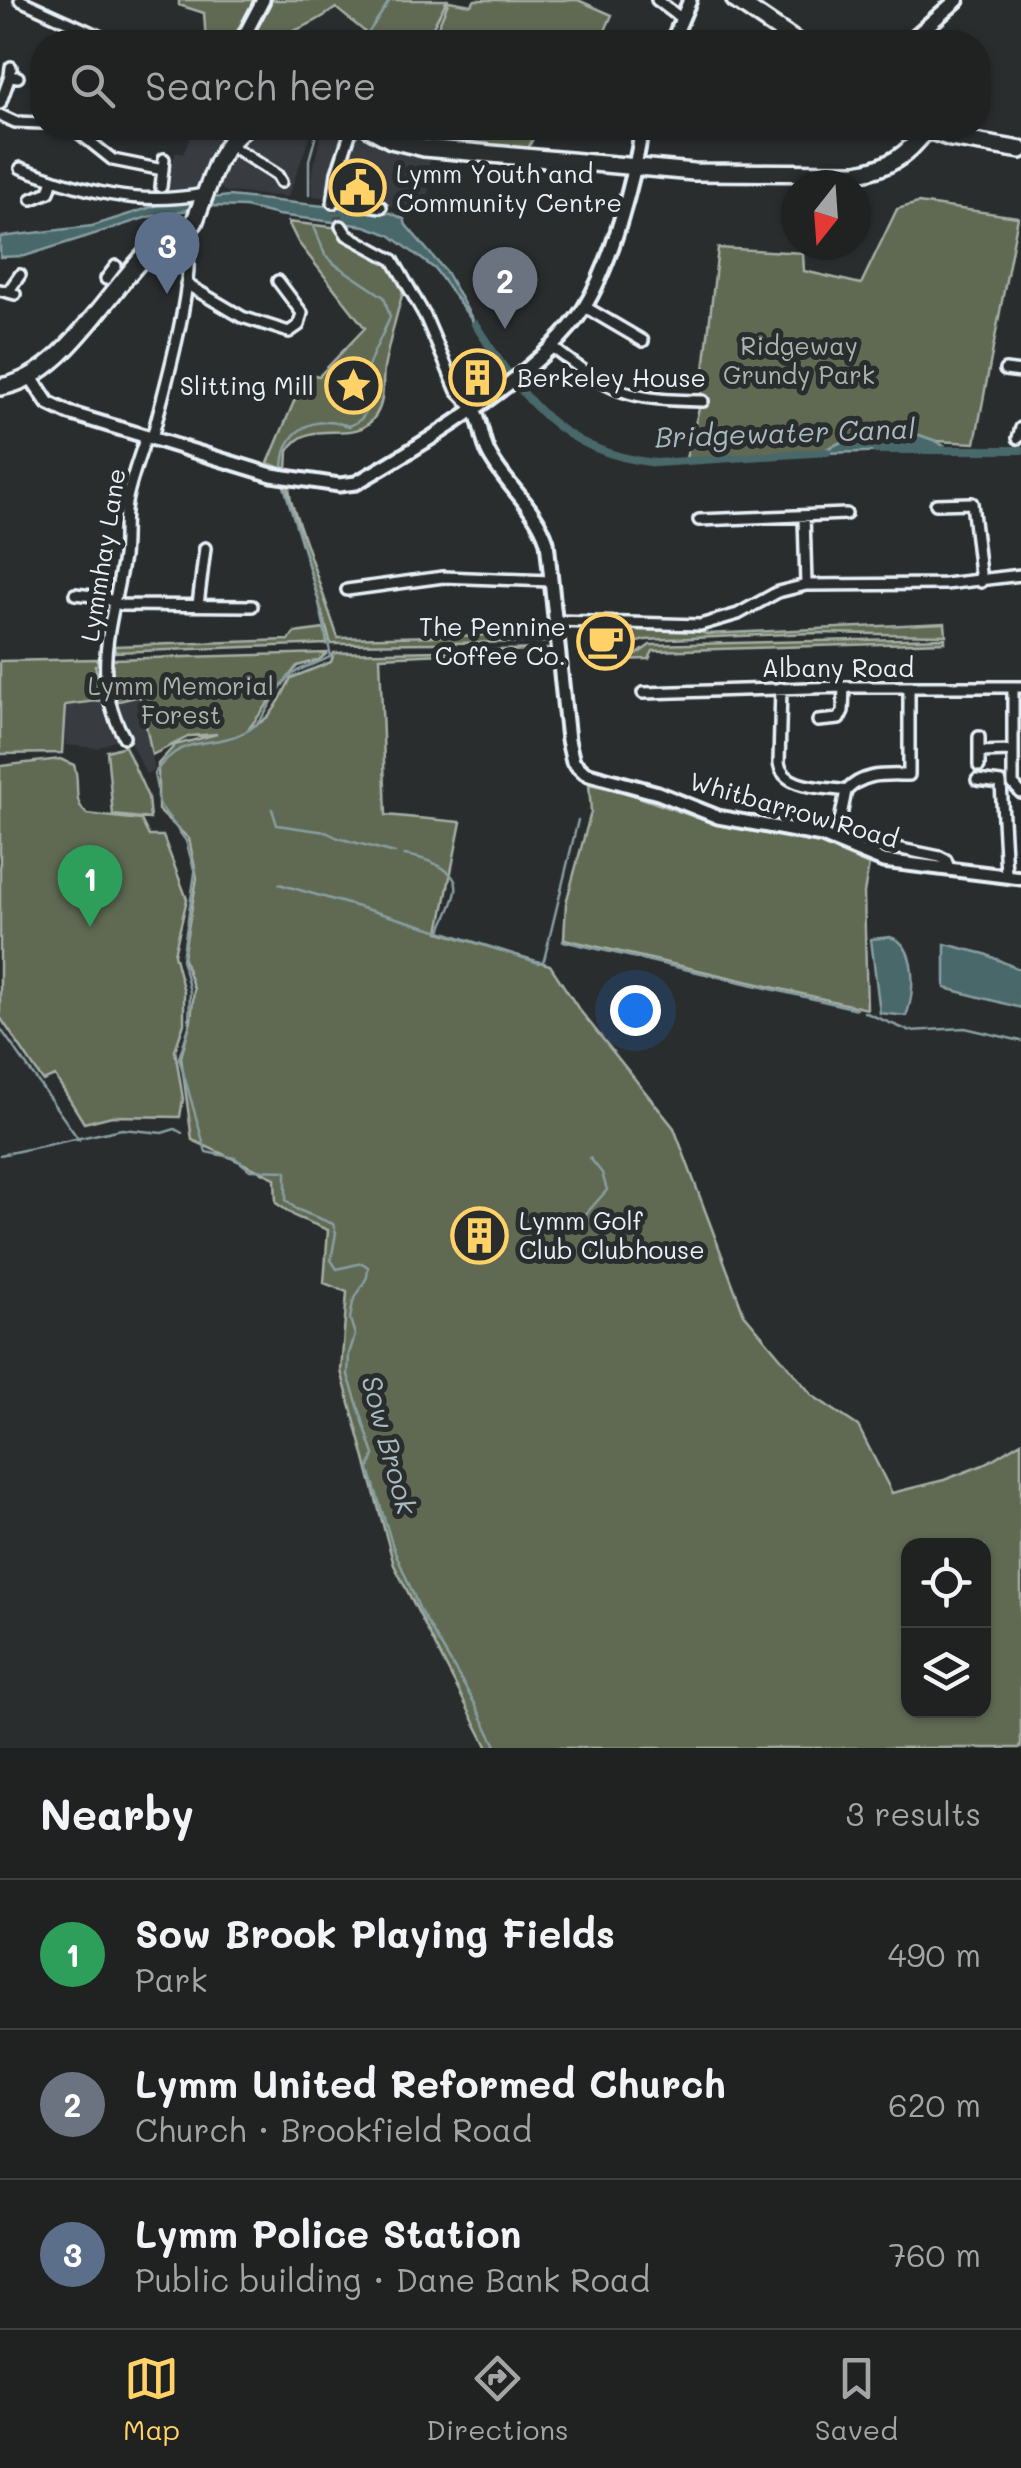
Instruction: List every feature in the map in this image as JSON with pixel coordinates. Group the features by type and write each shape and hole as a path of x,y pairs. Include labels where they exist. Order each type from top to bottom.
{"main road":[{"path":"735,0 779,30"},
{"path":"923,30 957,0"},
{"path":"0,387 15,385 56,357 115,274 162,238 194,223 231,140"},
{"path":"391,140 424,148 636,169 857,173 902,158 916,140"},
{"path":"962,140 1021,150"}],"street":[{"path":"20,0 86,30"},
{"path":"247,30 263,0"},
{"path":"656,0 682,19"},
{"path":"677,30 690,0"},
{"path":"0,104 13,73"},
{"path":"0,115 15,122 30,123"},
{"path":"87,140 113,160 164,164 160,188"},
{"path":"334,203 348,140"},
{"path":"30,376 52,406 284,476 340,486 356,483 519,375 552,346 585,307 636,169 640,140"},
{"path":"228,144 277,175 280,182"},
{"path":"340,162 344,201 381,208"},
{"path":"21,168 134,200 202,201"},
{"path":"32,199 49,192 53,180"},
{"name":"Whitbarrow Road","path":"341,226 347,235 393,260 425,316 457,391 473,408 487,450 538,518 547,542 570,755 581,771 658,793 718,817 837,839 883,861 1021,878"},
{"name":"Lymmhay Lane","path":"124,737 107,698 108,626 115,601 127,500 149,437 186,284 189,250 184,231"},
{"path":"8,292 20,275"},
{"path":"186,284 242,317 290,332 299,325 302,313 278,281"},
{"path":"585,307 644,340"},
{"path":"552,346 596,380 621,393 650,400 703,400"},
{"path":"1005,370 1021,372"},
{"path":"936,504 974,502 980,582"},
{"path":"699,520 846,514"},
{"path":"804,516 806,585"},
{"path":"198,604 205,548"},
{"path":"556,621 700,625 738,614 778,592 806,585 980,582 1021,575"},
{"path":"347,590 443,577 551,582"},
{"path":"76,594 122,605 252,606"},
{"path":"655,677 655,692"},
{"path":"818,721 835,720 842,715 844,687"},
{"path":"781,688 782,774 791,782 846,791 868,776 909,775 909,687"},
{"path":"1017,687 1012,784 1021,793"},
{"name":"Albany Road","path":"643,693 1017,687"},
{"path":"979,737 979,766"},
{"path":"979,752 1012,751"},
{"path":"977,780 1001,783 1006,874"},
{"path":"837,839 846,791"}],"shaded area":[{"path":"189,140 309,140 288,197 227,192 210,183 199,194 172,198 162,194 176,152 183,154"},
{"path":"319,140 424,140 430,154 428,211 313,196 312,175"},
{"path":"140,697 155,770 146,774 111,704"},
{"path":"103,701 119,739 97,748 65,745 66,705"}],"green space":[{"path":"179,0 447,0 431,30 363,30 336,8 294,30 205,30 204,13 179,5"},
{"path":"475,0 578,0 612,15 605,30 436,30 449,1 471,5"},
{"path":"431,140 532,140 526,154 438,146"},
{"name":"Ridgeway Grundy Park","path":"918,203 1018,217 975,443 936,441 899,428 868,430 818,453 685,462 700,405 718,248 781,252 781,260 803,260 804,271 861,284 897,209"},
{"path":"288,222 340,228 388,256 405,285 376,415 356,430 320,432 297,440 288,451 287,471 268,463 306,373 319,376 365,328 298,242"},
{"path":"284,481 288,481 291,501 338,638 549,634 549,642 331,644"},
{"path":"945,623 946,635 813,633 645,640 627,645 626,634 612,634 612,627 690,629 707,634"},
{"path":"325,629 327,644 115,652 114,646 289,640 294,633"},
{"path":"945,638 945,642 653,651 649,659 615,660 636,655 650,645"},
{"name":"Lymm Memorial Forest","path":"552,649 380,657 386,815 461,822 439,932 550,965 578,1008 674,1128 744,1314 813,1396 858,1426 892,1493 983,1465 1021,1442 1021,1748 488,1748 394,1565 341,1371 347,1292 324,1283 328,1230 296,1217 276,1203 275,1178 192,1140 181,1057 194,989 183,957 197,878 189,839 158,810 158,764 175,745 217,734 190,736 152,755 140,696 111,703 112,659 327,653 319,660 297,666 250,727 270,714 291,678 331,662 334,653"},
{"path":"97,659 104,700 65,705 62,753 0,754 0,661"},
{"path":"125,746 148,797 150,819 113,815 107,751"},
{"path":"60,759 74,765 79,803 87,814 141,820 149,836 163,836 187,899 174,954 184,992 184,1024 175,1050 183,1099 180,1117 112,1116 84,1123 55,1076 43,1081 0,1017 0,766"},
{"path":"589,784 622,791 717,825 813,841 869,865 864,893 867,1009 564,939 566,903 591,812"}],"water":[{"path":"229,196 391,213 404,219 446,272 478,329 435,269 390,235 365,226 245,207 212,206 148,217 25,256 0,257 0,237 92,226 161,204"},
{"path":"899,428 950,450 818,453 868,430"},
{"path":"890,937 906,949 910,959 912,983 906,1016 880,1013 871,939"},
{"path":"945,944 985,954 1021,970 1021,1008 945,988"}],"waterway":[{"path":"370,30 390,0"},
{"path":"309,195 309,160 315,140"},
{"path":"283,470 288,445 302,428 323,422 349,426 363,416 367,370 390,317 384,297 325,255 314,226"},
{"name":"Bridgewater Canal","path":"475,324 528,398 569,434 594,447 656,463 827,452"},
{"name":"Bridgewater Canal","path":"876,450 1021,450"},
{"name":"Sow Brook","path":"157,789 154,774 176,752 245,732 265,714 289,677 331,656 317,594 283,483"},
{"name":"Sow Brook","path":"158,796 159,804 186,841 195,873 182,959 190,992 189,1027 179,1058 206,1152 235,1158 250,1170 286,1171 286,1200 296,1209 333,1224 336,1233 331,1260 337,1269 362,1263 368,1267 367,1277 353,1302 350,1319 355,1335 348,1375 374,1455 369,1469 393,1547 420,1610 497,1748"},
{"path":"272,809 277,825 326,832 395,853"},
{"path":"279,884 539,963 544,960 578,820"},
{"path":"404,855 438,865 456,883 441,931"},
{"path":"563,941 857,1009"},
{"path":"864,1012 909,1031 965,1028 1021,1041"},
{"path":"0,1028 79,1140"},
{"path":"0,1155 122,1129 162,1133 175,1129 182,1133"},
{"path":"583,1227 585,1215 607,1190 602,1173 590,1158"}],"tunnel":[{"path":"333,203 341,226"}],"place":[{"name":"Lymm Youth and Community Centre","path":"357,188"},
{"name":"Lymm Police Station","path":"167,294"},
{"name":"Lymm United Reformed Church","path":"505,329"},
{"name":"Berkeley House","path":"478,378"},
{"name":"Slitting Mill","path":"353,386"},
{"name":"The Pennine Coffee Co.","path":"605,641"},
{"name":"Sow Brook Playing Fields","path":"90,927"},
{"name":"Lymm Golf Club Clubhouse","path":"480,1235"}]}
